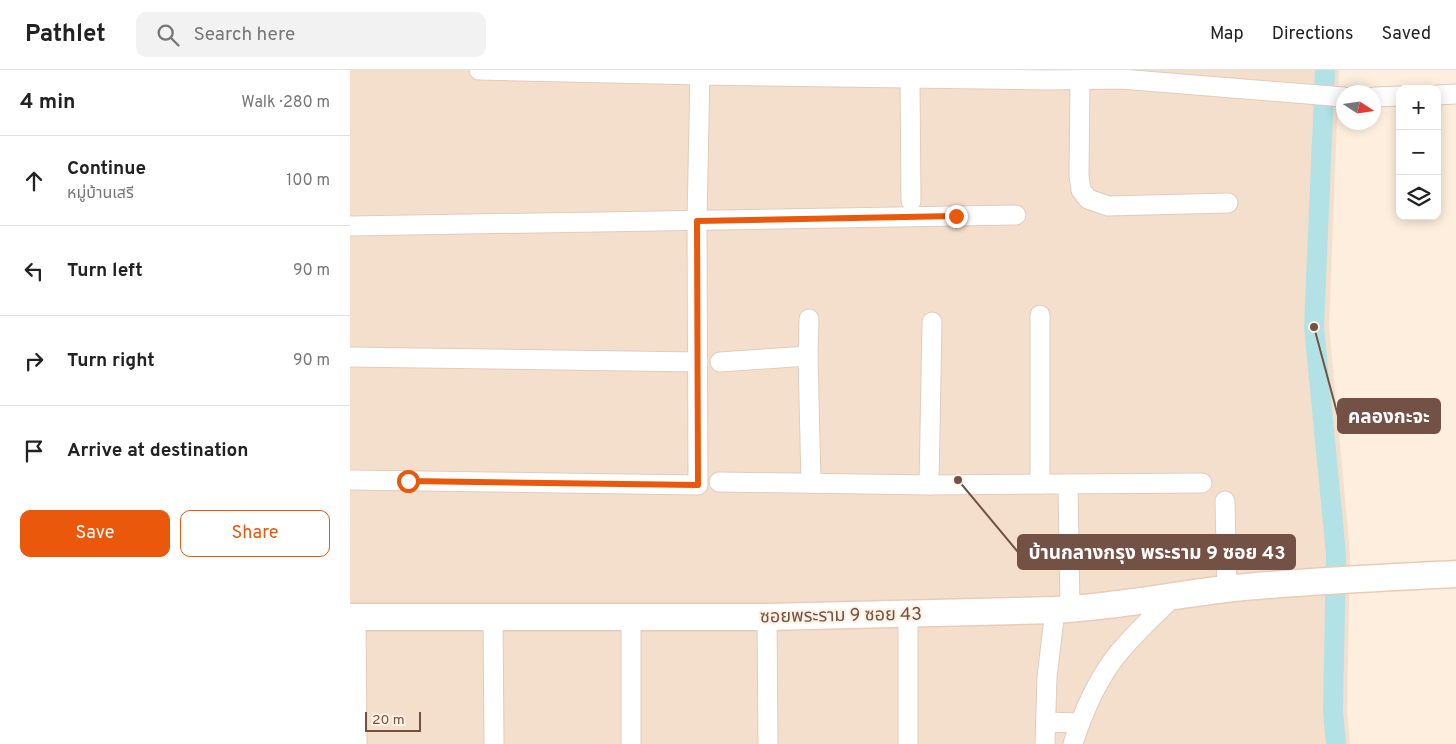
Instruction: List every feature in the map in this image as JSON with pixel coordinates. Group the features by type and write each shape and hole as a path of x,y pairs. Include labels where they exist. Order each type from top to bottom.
{"street":[{"path":"479,70 910,78 1121,79 1336,96"},
{"path":"350,480 698,485 697,221 700,73"},
{"path":"910,78 911,201"},
{"path":"1080,80 1079,176 1081,190 1088,199 1108,206 1228,203"},
{"path":"1441,95 1456,94"},
{"path":"1381,97 1396,96"},
{"path":"350,226 1016,215"},
{"path":"1040,314 1040,484"},
{"path":"809,319 811,483"},
{"path":"929,485 932,322"},
{"path":"720,362 808,356"},
{"path":"350,357 698,362"},
{"path":"719,482 929,485 1202,483"},
{"path":"1045,744 1047,677 1062,610 1068,484"},
{"path":"1225,501 1227,589"},
{"name":"ซอยพระราม 9 ซอย 43","path":"353,617 767,617 1062,610 1124,604 1175,595 1227,589 1456,574"},
{"path":"1072,744 1079,723 1098,685 1113,661 1132,638 1175,595"},
{"path":"908,613 908,744"},
{"path":"493,616 494,744"},
{"path":"631,616 632,744"},
{"path":"353,617 357,744"},
{"path":"767,617 768,744"},
{"path":"1046,722 1079,723"}],"shaded area":[{"path":"350,70 1339,70 1338,85 1336,85 1337,130 1329,326 1350,553 1347,712 1350,744 350,744"}],"waterway":[{"path":"1325,70 1314,327 1336,554 1333,712 1336,744"}],"place":[{"name":"คลองกะจะ","path":"1314,327"},
{"name":"บ้านกลางกรุง พระราม 9 ซอย 43","path":"958,480"}],"route":[{"path":"408,481 698,485 697,221 956,216"}]}
